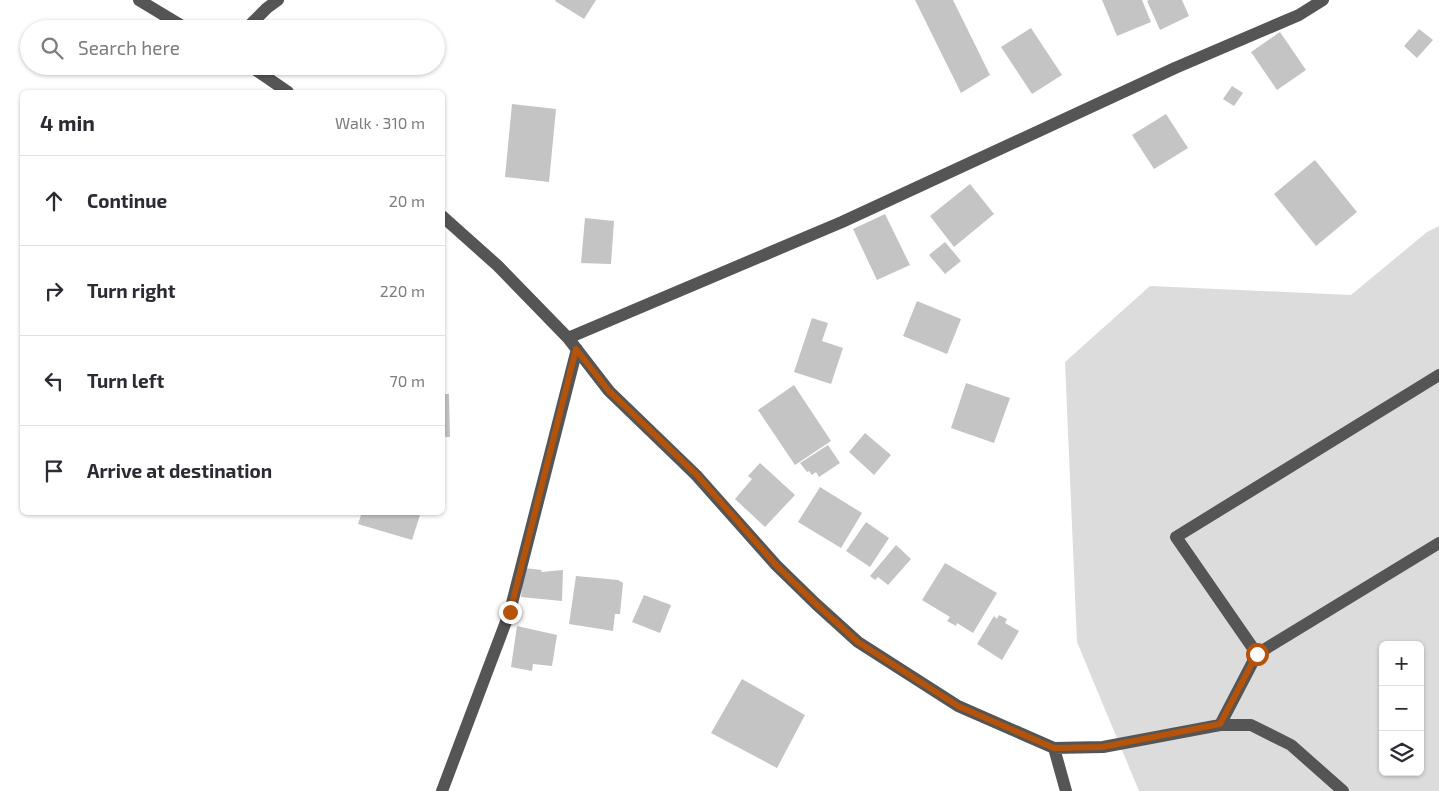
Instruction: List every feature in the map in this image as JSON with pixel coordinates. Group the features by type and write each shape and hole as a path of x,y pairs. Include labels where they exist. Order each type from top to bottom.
{"street":[{"path":"141,0 173,20"},
{"path":"255,20 278,0"},
{"path":"568,338 842,222 1175,68 1299,15 1323,0"},
{"path":"263,75 285,90"},
{"path":"445,219 498,266 568,338 609,391 696,474 776,565 858,642 958,706 1054,748 1102,747 1220,724 1251,725 1292,745 1342,791"},
{"path":"442,791 510,612 576,349"},
{"path":"1257,654 1176,537 1439,375"},
{"path":"1220,724 1257,654 1439,542"},
{"path":"1054,748 1066,791"}],"shaded area":[{"path":"1439,226 1439,791 1139,791 1077,642 1065,362 1150,286 1351,295 1427,232"}],"building":[{"path":"556,0 596,0 584,19"},
{"path":"915,0 953,0 990,75 961,93"},
{"path":"1102,0 1142,0 1151,22 1117,36"},
{"path":"1182,0 1189,16 1160,30 1147,1"},
{"path":"1031,28 1062,75 1032,94 1001,47"},
{"path":"1419,29 1433,40 1417,58 1404,46"},
{"path":"1280,32 1306,70 1277,90 1251,52"},
{"path":"1232,86 1243,93 1234,106 1223,99"},
{"path":"512,104 556,109 549,182 505,177"},
{"path":"1166,114 1188,148 1154,169 1132,135"},
{"path":"1315,160 1357,212 1316,246 1274,194"},
{"path":"970,184 994,214 954,247 930,216"},
{"path":"885,214 910,265 877,280 853,229"},
{"path":"585,218 614,221 611,264 581,263"},
{"path":"945,242 961,261 945,274 929,255"},
{"path":"917,301 961,319 947,354 903,336"},
{"path":"812,318 828,323 822,341 843,348 831,384 794,372"},
{"path":"966,383 1010,398 994,443 951,428"},
{"path":"794,385 831,441 795,465 758,410"},
{"path":"445,394 449,394 450,437 445,437"},
{"path":"865,433 891,455 874,475 849,452"},
{"path":"828,445 840,463 819,477 816,472 812,475 809,471 807,472 800,463"},
{"path":"760,463 795,495 765,527 735,499 752,479 748,476"},
{"path":"820,487 862,513 841,548 798,522"},
{"path":"361,515 420,515 412,540 358,524"},
{"path":"866,522 889,538 870,567 846,551"},
{"path":"896,545 911,559 888,585 878,577 875,580 870,576"},
{"path":"945,563 997,593 973,633 957,623 956,626 947,621 950,617 922,600"},
{"path":"524,568 542,570 541,572 563,570 562,601 521,597"},
{"path":"576,576 618,580 623,583 620,614 615,614 613,631 569,624"},
{"path":"644,595 671,605 660,633 632,622"},
{"path":"999,615 1007,619 1005,623 1019,631 1002,660 977,644 994,616 997,619"},
{"path":"517,626 557,635 552,666 533,664 532,671 511,667"},
{"path":"742,679 805,715 777,768 711,733"}],"route":[{"path":"510,612 576,349 609,391 696,474 776,565 816,604 858,642 958,706 1054,748 1102,747 1220,724 1257,654"}]}
